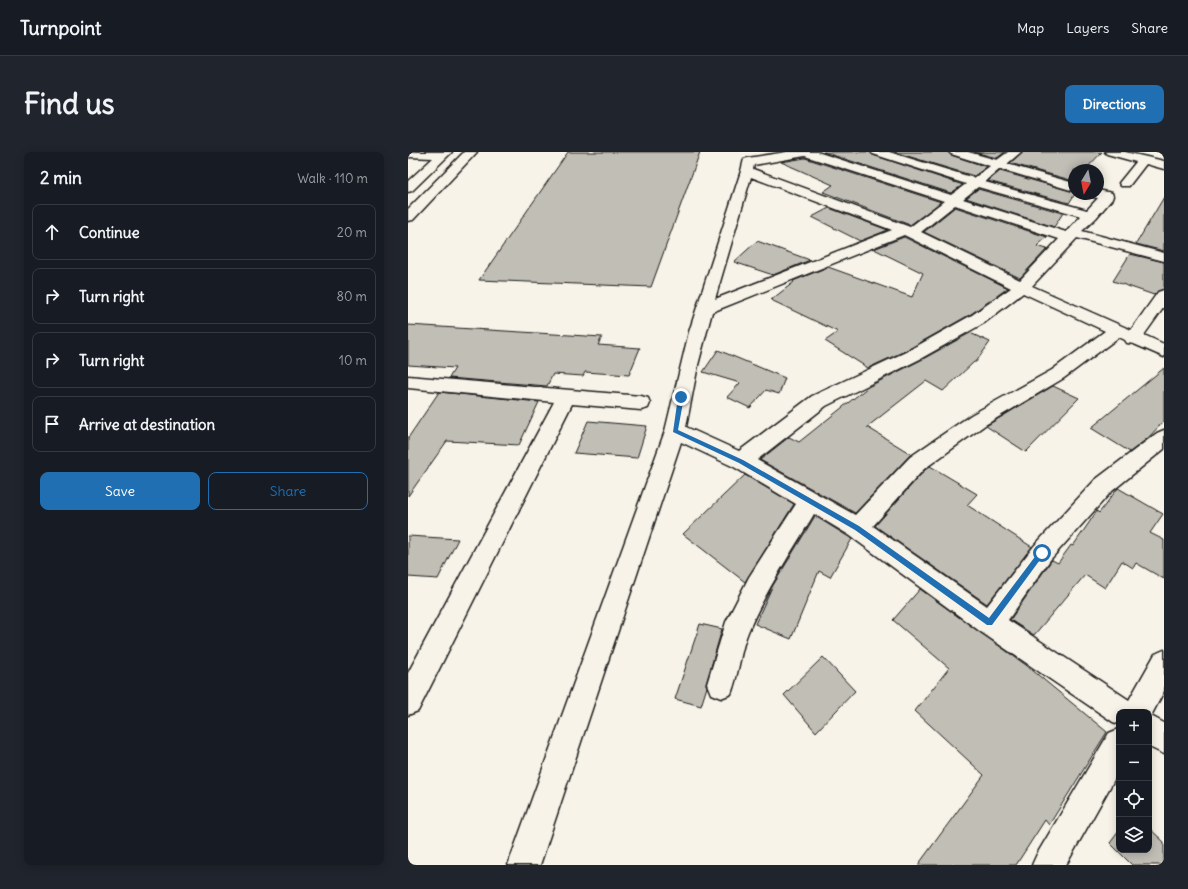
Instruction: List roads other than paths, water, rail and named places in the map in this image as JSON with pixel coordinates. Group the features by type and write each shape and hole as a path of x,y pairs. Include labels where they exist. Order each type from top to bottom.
{"street":[{"path":"408,217 471,152"},
{"path":"805,152 952,201 1072,235 1164,257"},
{"path":"748,162 808,152"},
{"path":"877,152 976,183 1091,215"},
{"path":"955,152 997,166 1068,185"},
{"path":"706,308 908,231 952,201 1015,152"},
{"path":"1111,152 1164,165"},
{"path":"408,154 444,154"},
{"path":"408,188 444,154"},
{"path":"1125,183 1143,160"},
{"path":"748,162 908,231 1022,287 1164,352"},
{"path":"524,865 675,431 681,397 748,162"},
{"path":"414,167 455,169"},
{"path":"741,461 819,402 914,355 978,319 1022,287 1104,200"},
{"path":"1133,339 1164,295"},
{"path":"857,528 917,462 978,420 1058,374 1117,331"},
{"path":"408,398 413,382 641,403"},
{"path":"408,701 566,396"},
{"path":"675,431 741,461 857,528 990,623 1119,709"},
{"path":"990,623 1042,553 1103,486 1164,438"},
{"path":"721,684 735,631 758,585 810,501"},
{"path":"1140,709 1164,664"},
{"path":"1152,732 1164,740"},
{"path":"1048,865 1118,745"}]}
